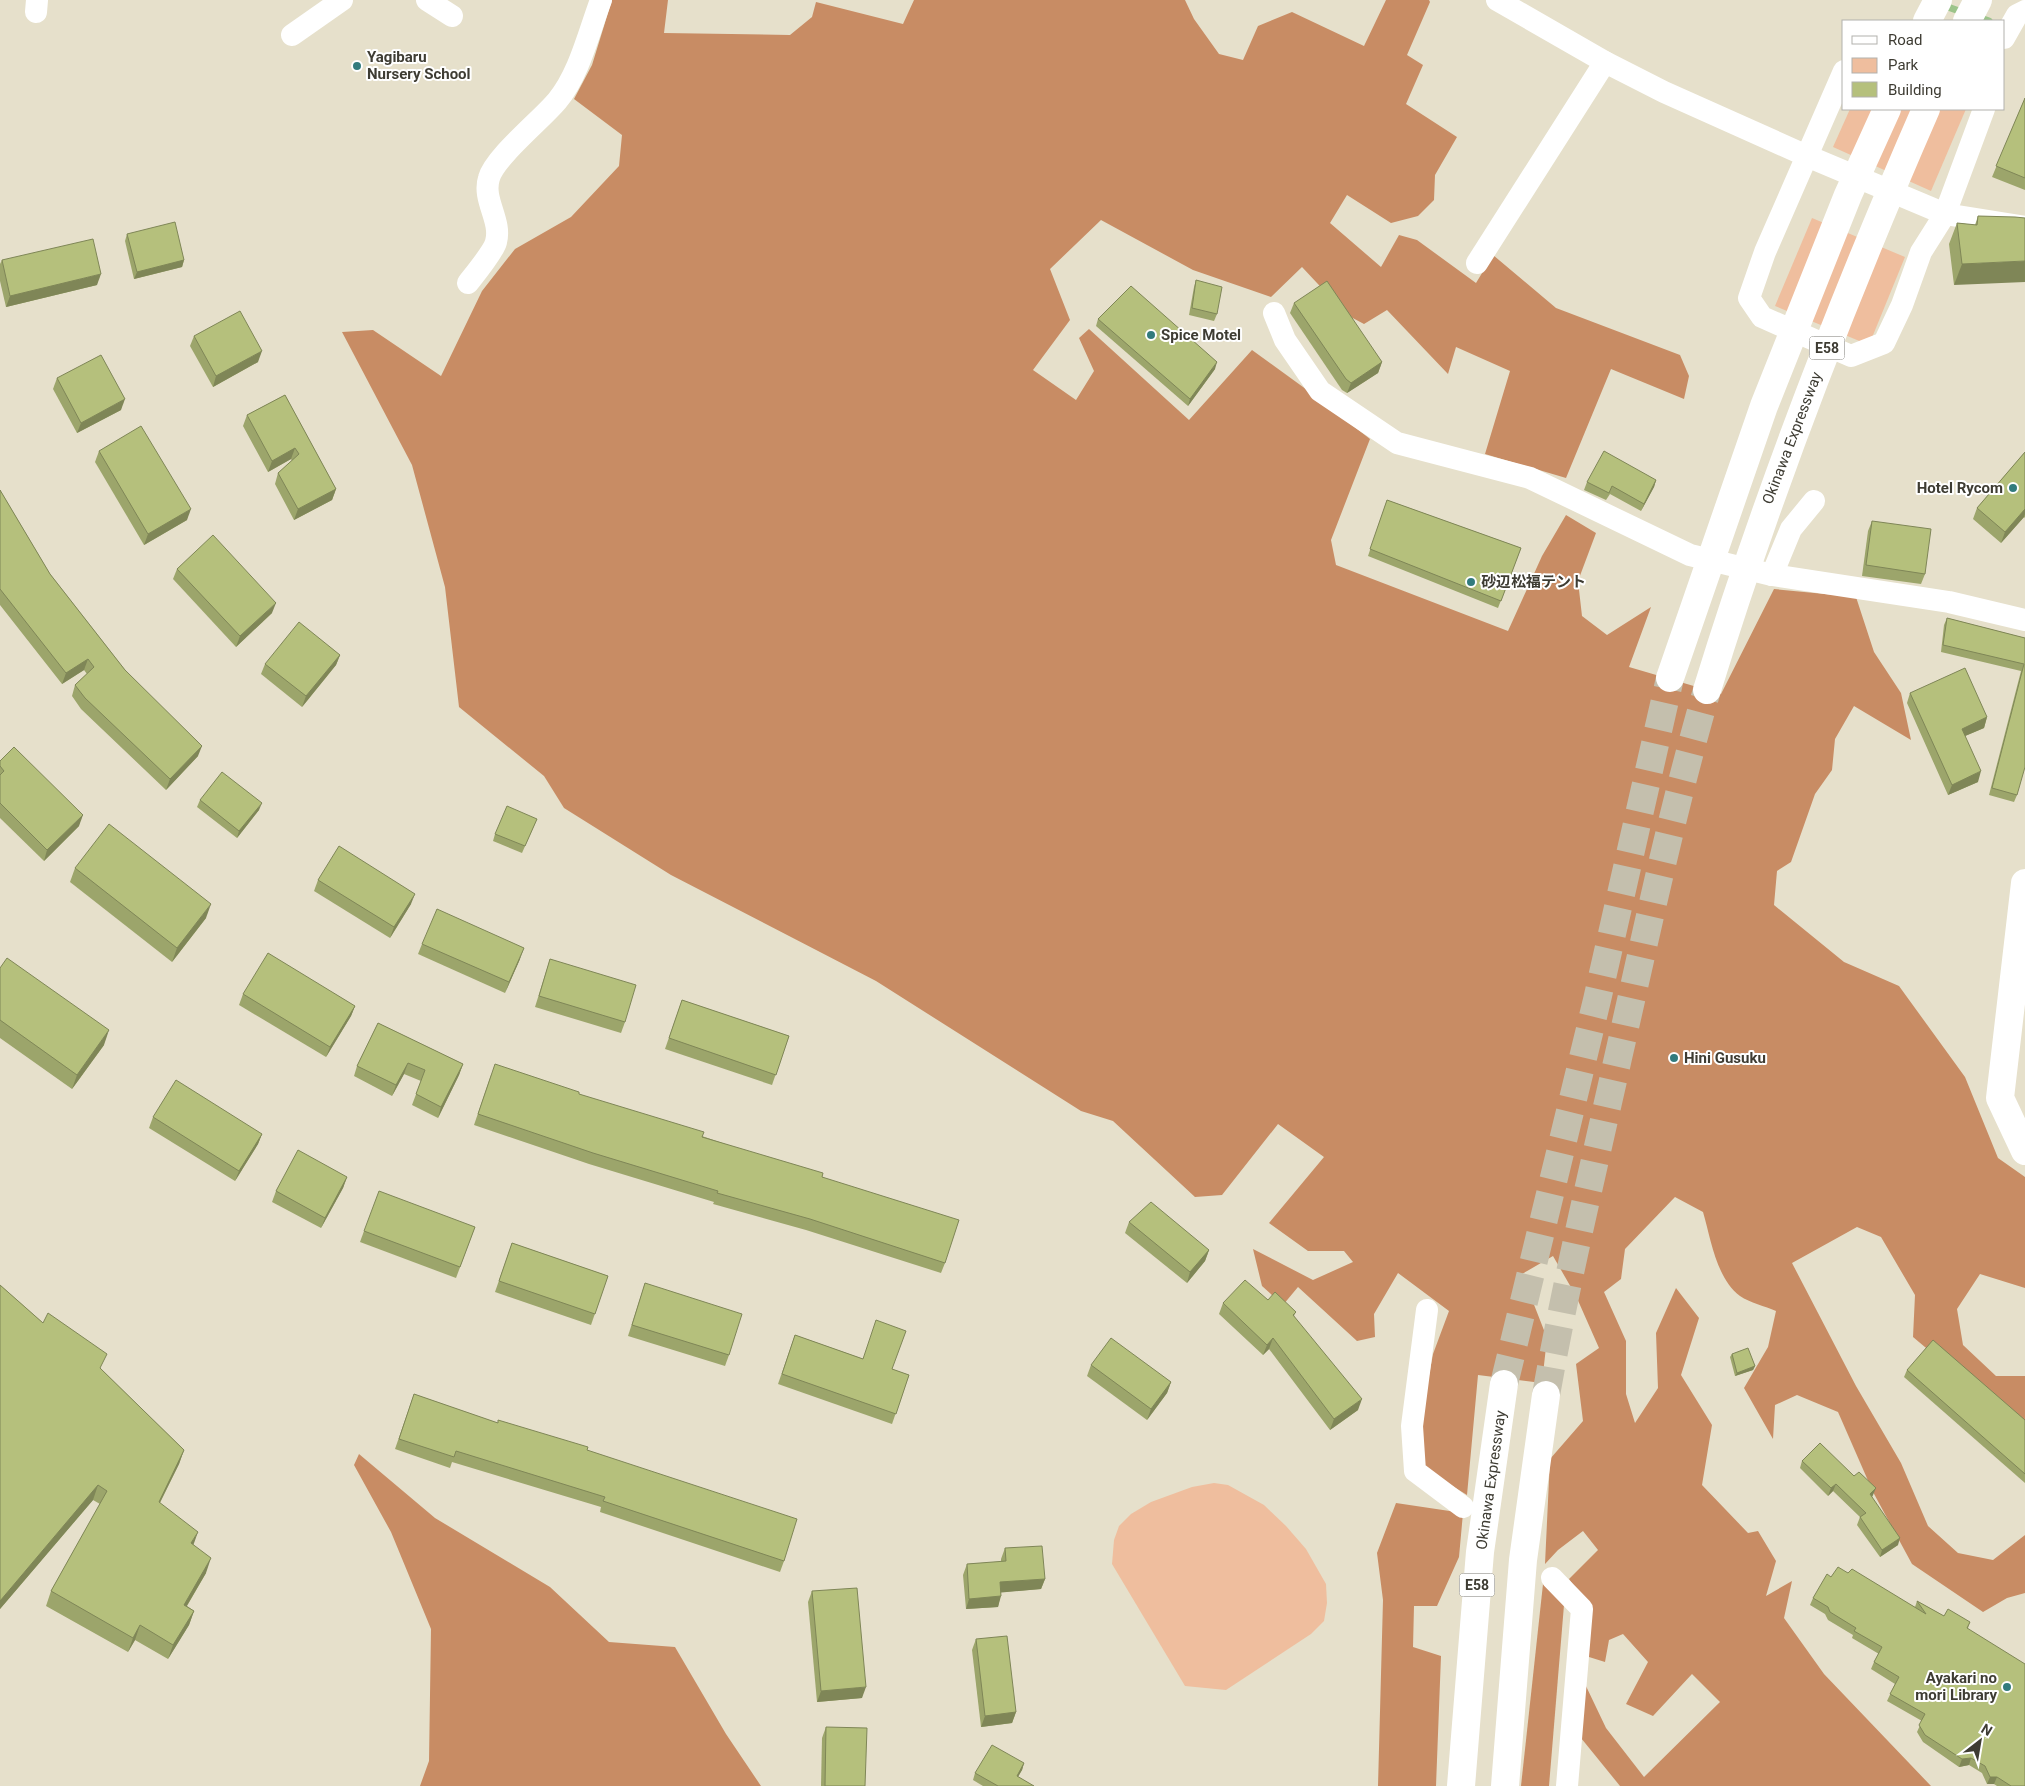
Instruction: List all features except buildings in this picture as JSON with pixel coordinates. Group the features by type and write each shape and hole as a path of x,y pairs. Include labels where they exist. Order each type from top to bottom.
{"main road":[{"path":"1928,20 1938,0"},
{"path":"1968,20 1978,0"},
{"name":"E58","path":"1670,678 1764,406 1848,195 1887,110"},
{"name":"Okinawa Expressway","path":"1707,690 1737,591 1772,491 1879,216 1926,110"},
{"path":"2025,883 2000,1098 2025,1151"},
{"name":"Okinawa Expressway","path":"1461,1786 1480,1552 1504,1384"},
{"path":"1504,1786 1522,1560 1546,1395"}],"street":[{"path":"292,35 342,0"},
{"path":"427,0 452,16"},
{"path":"468,283 496,243 497,224 489,198 488,178 499,161 558,101 572,79 601,0"},
{"path":"1497,0 1604,62 1664,92 1807,156 1945,214 2025,227"},
{"path":"2005,36 2017,15 2025,11"},
{"path":"1477,263 1604,62"},
{"path":"1842,76 1765,252 1749,298 1762,317 1851,356 1884,343 1902,305 1921,252 1945,214 1984,110"},
{"path":"1274,313 1285,340 1320,391 1397,443 1530,478 1690,555 1772,575 1949,602 2025,620"},
{"path":"1772,575 1790,529 1814,501"},
{"path":"1428,1310 1412,1426 1415,1472 1463,1507"},
{"path":"1552,1578 1582,1609 1567,1786"}],"green space":[{"path":"1850,110 1966,110 1931,191 1833,147"},
{"path":"1812,218 1905,257 1869,345 1775,306"},
{"path":"1214,1483 1228,1485 1264,1505 1306,1549 1326,1584 1327,1603 1324,1621 1311,1634 1226,1690 1185,1686 1112,1564 1114,1540 1119,1526 1131,1514 1151,1502 1192,1487"}],"shaded area":[{"path":"612,0 668,0 664,33 790,35 812,17 816,2 903,24 914,0 1185,0 1194,19 1219,54 1243,60 1258,26 1292,12 1364,46 1386,0 1429,0 1430,2 1407,55 1423,65 1406,104 1457,137 1435,175 1434,200 1418,216 1391,223 1347,195 1330,223 1381,267 1399,235 1417,240 1476,283 1493,255 1556,308 1680,355 1689,376 1684,399 1611,369 1566,478 1485,454 1510,371 1456,347 1448,374 1387,310 1364,324 1347,315 1302,267 1271,297 1193,270 1101,220 1050,269 1070,320 1033,370 1076,400 1094,371 1079,338 1089,329 1189,420 1252,350 1370,439 1331,540 1336,565 1508,631 1542,556 1566,515 1596,533 1578,581 1582,616 1607,635 1651,607 1629,667 1721,694 1774,589 1856,597 1874,652 1901,693 1911,740 1854,706 1835,739 1832,770 1815,794 1791,862 1777,871 1774,905 1844,962 1899,986 1965,1077 1998,1158 2025,1177 2025,1288 1980,1274 1957,1309 1963,1345 1996,1376 2025,1376 2025,1431 1913,1337 1915,1295 1881,1237 1857,1227 1792,1263 1856,1386 1901,1463 1928,1526 1958,1553 1993,1560 2025,1535 2025,1593 2007,1598 1983,1612 1912,1564 1873,1492 1838,1412 1797,1395 1775,1405 1773,1439 1744,1388 1768,1347 1776,1311 1740,1296 1725,1279 1715,1257 1703,1212 1675,1197 1625,1249 1621,1279 1604,1292 1626,1341 1626,1394 1635,1423 1658,1388 1656,1333 1676,1288 1699,1318 1681,1375 1712,1425 1702,1485 1748,1533 1758,1531 1776,1561 1766,1596 1792,1581 1784,1618 1824,1674 1931,1786 1620,1786 1581,1738 1585,1684 1606,1728 1644,1777 1720,1702 1692,1674 1653,1716 1626,1704 1648,1662 1623,1634 1609,1640 1605,1662 1589,1657 1589,1607 1569,1579 1598,1550 1583,1531 1558,1550 1545,1564 1550,1459 1583,1421 1576,1364 1599,1348 1576,1296 1553,1256 1522,1274 1547,1338 1542,1383 1478,1375 1467,1495 1420,1466 1419,1430 1433,1354 1449,1311 1398,1273 1374,1314 1375,1337 1357,1341 1298,1287 1283,1305 1262,1286 1253,1249 1313,1280 1353,1262 1344,1251 1308,1251 1269,1223 1324,1157 1278,1124 1222,1195 1195,1197 1113,1121 1081,1111 876,981 671,875 564,808 544,776 459,707 445,587 412,465 342,332 373,330 441,376 482,291 515,249 571,217 619,166 622,135 574,99 592,65"},
{"path":"359,1454 435,1518 550,1587 609,1642 675,1647 726,1734 761,1786 420,1786 429,1761 431,1629 391,1532 354,1465"},
{"path":"1396,1503 1463,1513 1459,1557 1437,1606 1414,1606 1413,1647 1441,1656 1436,1786 1378,1786 1383,1600 1377,1553"},
{"path":"1543,1584 1564,1605 1549,1786 1521,1786"}],"waterway":[{"path":"1942,5 1965,13"},
{"path":"1975,16 1986,20"}],"tunnel":[{"path":"1504,1384 1597,1000 1670,678"},
{"path":"1546,1395 1571,1268 1649,919 1682,781 1707,690"}],"place":[{"name":"Yagibaru Nursery School","path":"357,66"},
{"name":"Spice Motel","path":"1151,335"},
{"name":"Hotel Rycom","path":"2013,488"},
{"name":"砂辺松福テント","path":"1471,582"},
{"name":"Hini Gusuku","path":"1674,1058"},
{"name":"Ayakari no mori Library","path":"2007,1687"}]}
